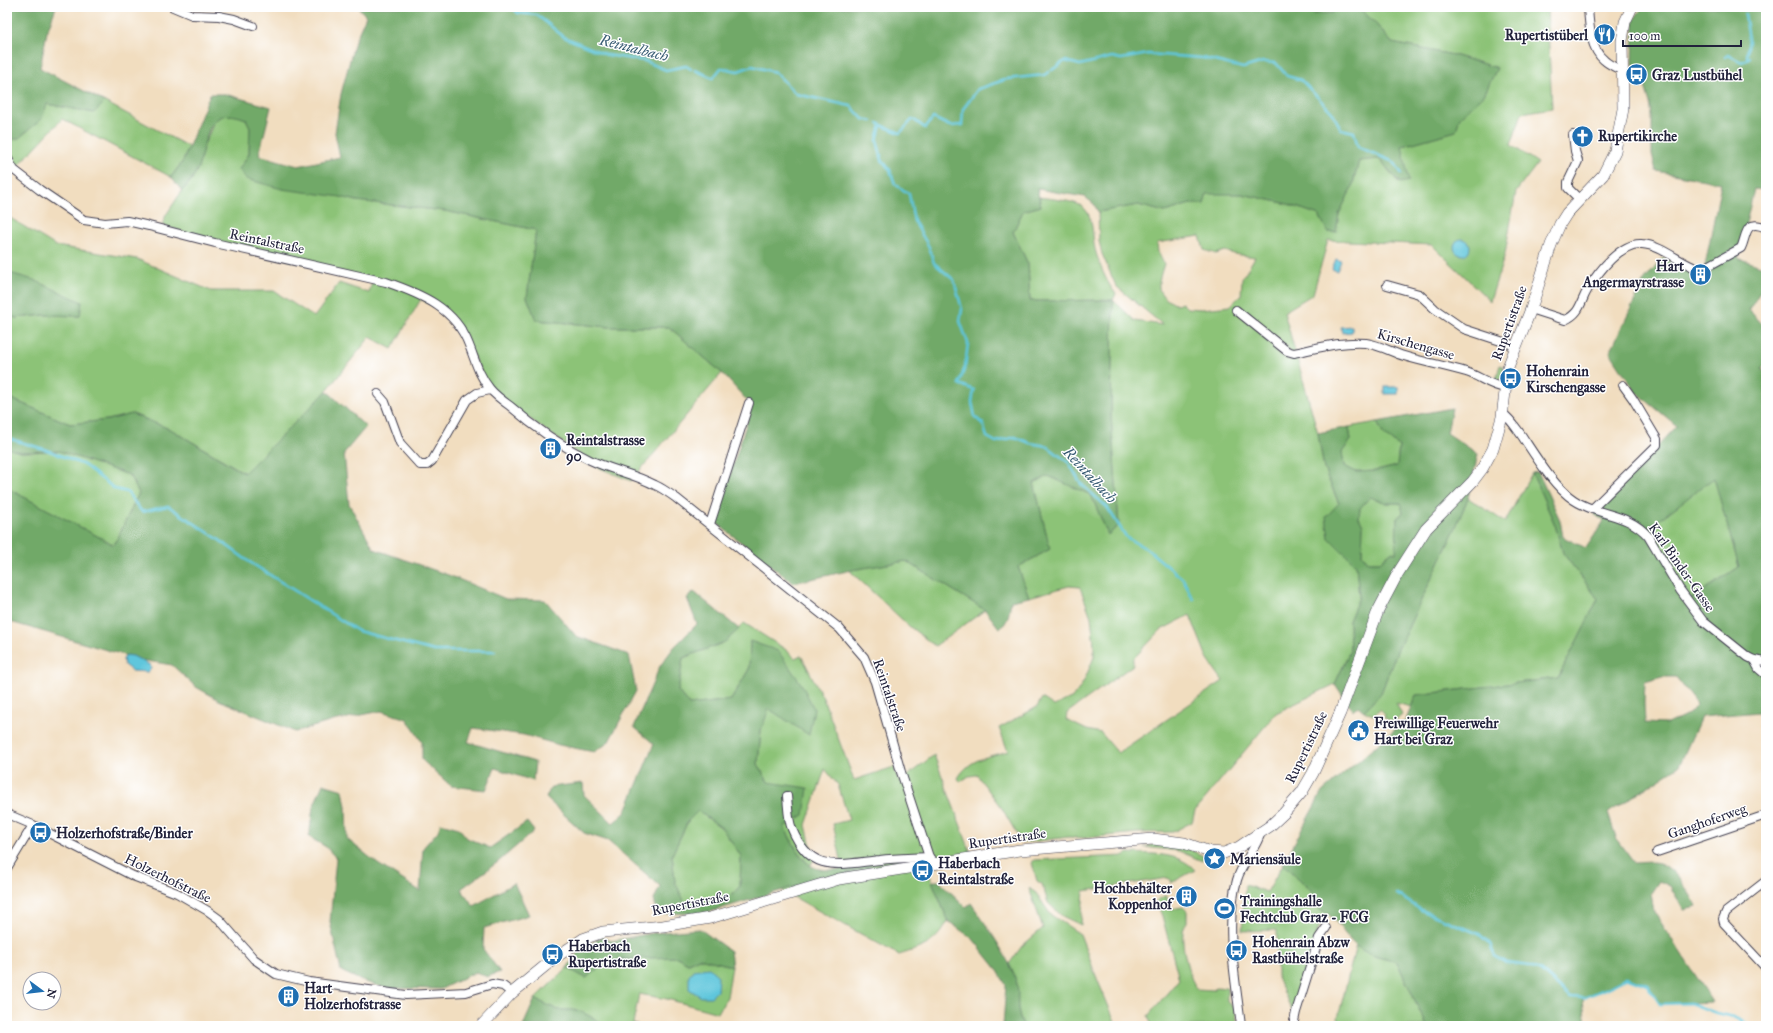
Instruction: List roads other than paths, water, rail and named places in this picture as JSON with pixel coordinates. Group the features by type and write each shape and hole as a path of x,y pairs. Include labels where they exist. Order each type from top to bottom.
{"main road":[{"name":"Rupertistraße","path":"481,1026 512,993 556,956 583,939 603,932 663,926 710,918 839,879 932,861 1020,850 1142,840 1164,840 1184,843 1210,852 1224,853 1239,847 1261,832 1284,813 1307,784 1332,731 1375,617 1387,591 1426,529 1464,492 1482,469 1497,438 1508,367 1531,309 1551,245 1560,224 1579,199 1603,175 1615,151 1622,116 1624,92 1623,35 1625,22 1632,7"}],"street":[{"path":"174,7 192,15 220,16 253,26"},
{"path":"1588,7 1589,23 1597,52 1605,62 1623,71"},
{"path":"1573,135 1578,161 1568,182 1568,188 1579,199"},
{"name":"Reintalstraße","path":"7,158 14,170 84,220 105,223 127,221 215,243 386,282 413,291 442,308 454,318 469,343 482,380 490,390 546,435 562,445 592,461 655,485 710,524 839,628 864,657 875,682 901,772 932,861"},
{"path":"1531,309 1566,320 1575,315 1587,290 1597,274 1627,246 1635,244 1649,245 1701,270 1741,248 1745,233 1750,227 1760,225 1766,228"},
{"path":"1387,285 1419,294 1435,309 1464,329 1516,346"},
{"name":"Kirschengasse","path":"1236,310 1248,318 1287,351 1294,354 1350,343 1381,346 1393,353 1467,372 1486,383 1504,388"},
{"path":"1592,509 1657,445 1657,439 1633,399 1622,385"},
{"path":"378,394 385,402 400,442 420,465 427,466 432,461 467,400 477,393 490,390"},
{"path":"710,524 749,403"},
{"name":"Karl Binder-Gasse","path":"1502,413 1511,421 1539,461 1566,494 1582,505 1600,513 1624,518 1641,528 1648,536 1680,590 1703,621 1754,660 1766,662"},
{"path":"1754,660 1766,675"},
{"path":"787,796 791,828 801,846 807,854 814,859 832,864 881,860 932,861"},
{"name":"Holzerhofstraße","path":"7,814 33,825 133,876 177,893 208,911 219,919 254,959 276,974 309,982 406,994 466,992 492,984 503,986 512,993"},
{"name":"Ganghoferweg","path":"1657,852 1766,815"},
{"path":"7,868 33,825"},
{"path":"1241,1026 1231,934 1235,891 1240,871 1259,840 1261,832"},
{"path":"1766,881 1726,912 1723,920 1724,923 1766,968"},
{"path":"1294,1026 1296,1012 1319,938 1326,928"}],"water":[{"path":"1462,239 1468,241 1470,247 1468,253 1462,255 1456,253 1454,247 1456,241"},
{"path":"1336,259 1341,261 1337,271 1332,269"},
{"path":"1352,326 1352,332 1342,333 1341,327"},
{"path":"1385,387 1398,387 1398,394 1385,394"},
{"path":"126,655 133,656 150,665 151,669 148,672 132,671 124,665 123,659"},
{"path":"709,968 718,976 717,991 711,997 701,997 689,989 689,976 693,970"}],"waterway":[{"name":"Reintalbach","path":"512,7 518,13 537,15 564,37 607,55 645,61 666,70 686,66 691,69"},
{"path":"1745,15 1749,39 1747,57"},
{"path":"1052,70 1065,61 1080,65 1112,57 1121,59 1148,54 1203,58 1243,68 1263,62 1276,63 1287,76 1301,80 1332,112 1341,129 1354,132 1358,147 1394,162 1402,174"},
{"path":"1725,57 1728,55 1742,62 1750,57"},
{"name":"Reintalbach","path":"695,70 713,78 721,68 738,71 752,66 775,72 796,94 851,106 863,119 872,121"},
{"path":"881,125 900,133 913,119 925,128 933,118 950,126 962,125 963,109 978,89 1007,79 1044,75 1049,72"},
{"name":"Reintalbach","path":"878,123 881,125 877,140 882,160 890,170 895,184 909,194 914,221 929,247 934,263 954,280 962,309 960,321 968,343 965,367 959,384 974,390 972,402 975,417 983,424 987,437 996,442 1015,437 1030,443 1047,446 1069,463 1081,484 1107,507 1127,538 1147,549 1183,579 1193,599"},
{"path":"7,438 47,450 84,465 115,489 127,492 142,512 168,506 248,561 358,631 434,651 495,651"},
{"path":"1397,894 1421,910 1479,934 1490,944 1495,956 1506,963 1530,966 1541,971 1570,997 1585,998"},
{"path":"1586,997 1613,985 1626,977 1647,985 1660,1004 1690,1003 1716,1013 1733,1017 1752,1026"}],"place":[{"name":"Rupertistüberl","path":"1604,35"},
{"name":"Graz Lustbühel","path":"1637,75"},
{"name":"Rupertikirche","path":"1583,136"},
{"name":"Hart Angermayrstrasse","path":"1700,274"},
{"name":"Hohenrain Kirschengasse","path":"1511,379"},
{"name":"Reintalstrasse 90","path":"551,448"},
{"name":"Freiwillige Feuerwehr Hart bei Graz","path":"1359,731"},
{"name":"Holzerhofstraße/Binder","path":"41,833"},
{"name":"Mariensäule","path":"1214,859"},
{"name":"Haberbach Reintalstraße","path":"922,871"},
{"name":"Hochbehälter Koppenhof","path":"1187,896"},
{"name":"Trainingshalle Fechtclub Graz - FCG","path":"1224,909"},
{"name":"Hohenrain Abzw Rastbühelstraße","path":"1237,950"},
{"name":"Haberbach Rupertistraße","path":"553,954"},
{"name":"Hart Holzerhofstrasse","path":"289,996"}]}
